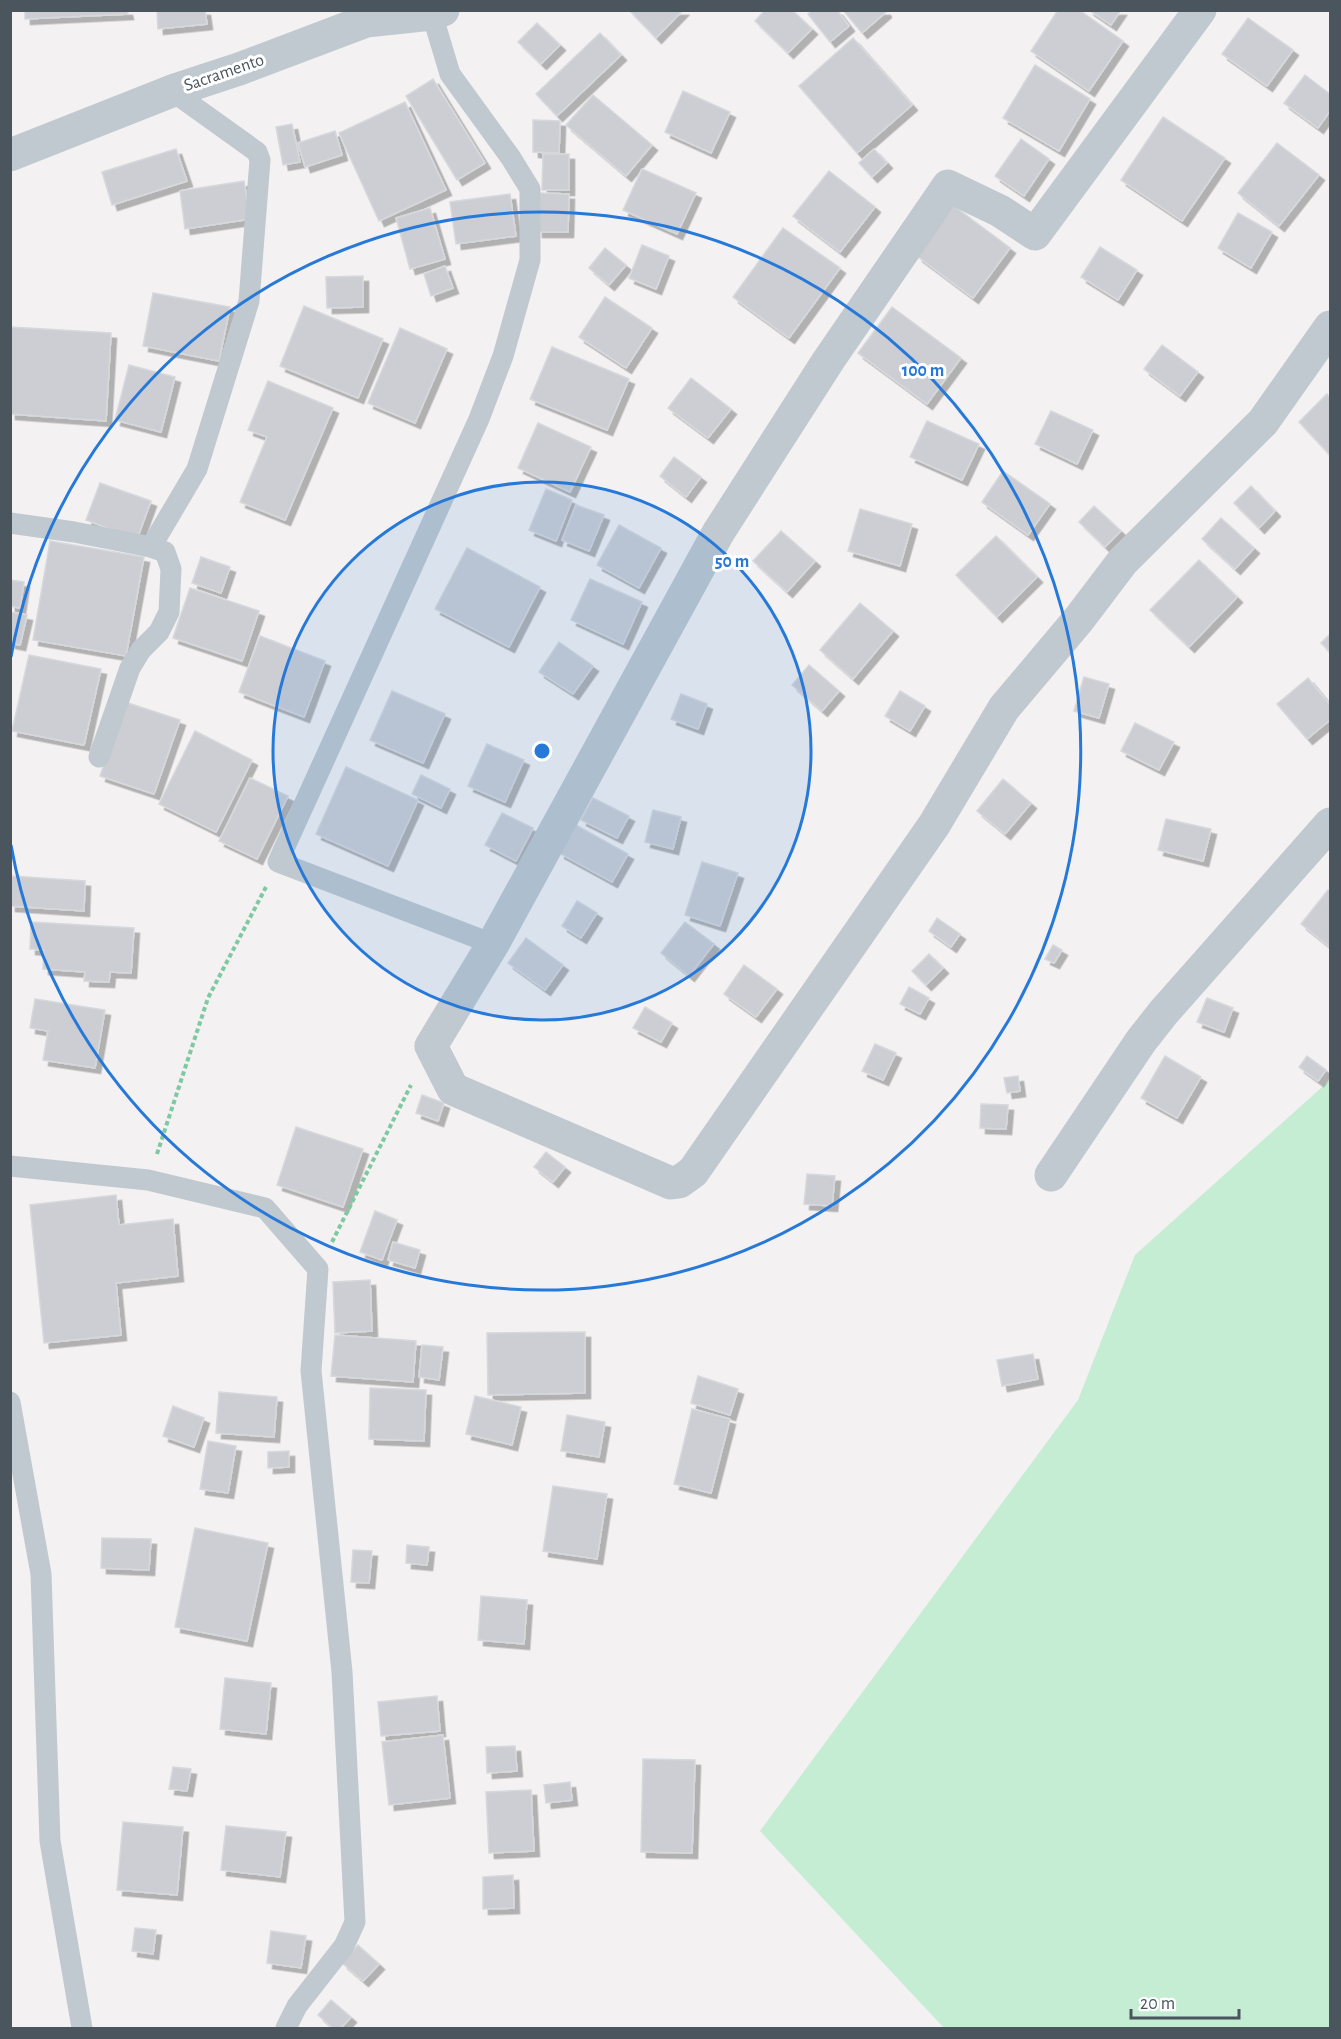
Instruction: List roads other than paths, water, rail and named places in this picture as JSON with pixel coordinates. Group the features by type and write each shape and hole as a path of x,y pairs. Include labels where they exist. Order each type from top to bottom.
{"street":[{"path":"1200,10 1035,234 1000,211 948,186 828,361 718,533 493,944 430,1046 453,1089 671,1183 679,1182 693,1172 934,825 1004,708 1123,561 1263,422 1330,327"},
{"name":"Sacramento","path":"10,155 172,91 239,69 363,16 438,12"},
{"path":"1051,1175 1141,1041 1163,1013 1330,824"}],"lane":[{"path":"438,12 450,74 511,158 530,189 530,260 503,356 478,419 278,862 493,944"},
{"path":"151,547 197,469 249,302 260,160 257,152 172,91"},
{"path":"10,523 74,532 151,547 165,552 171,569 169,612 159,632 141,650 130,668 99,757"},
{"path":"10,1166 148,1180 265,1208 318,1269 311,1371 342,1672 355,1922 344,1946 297,2006 286,2028"},
{"path":"10,1402 41,1574 50,1841 82,2028"}]}
